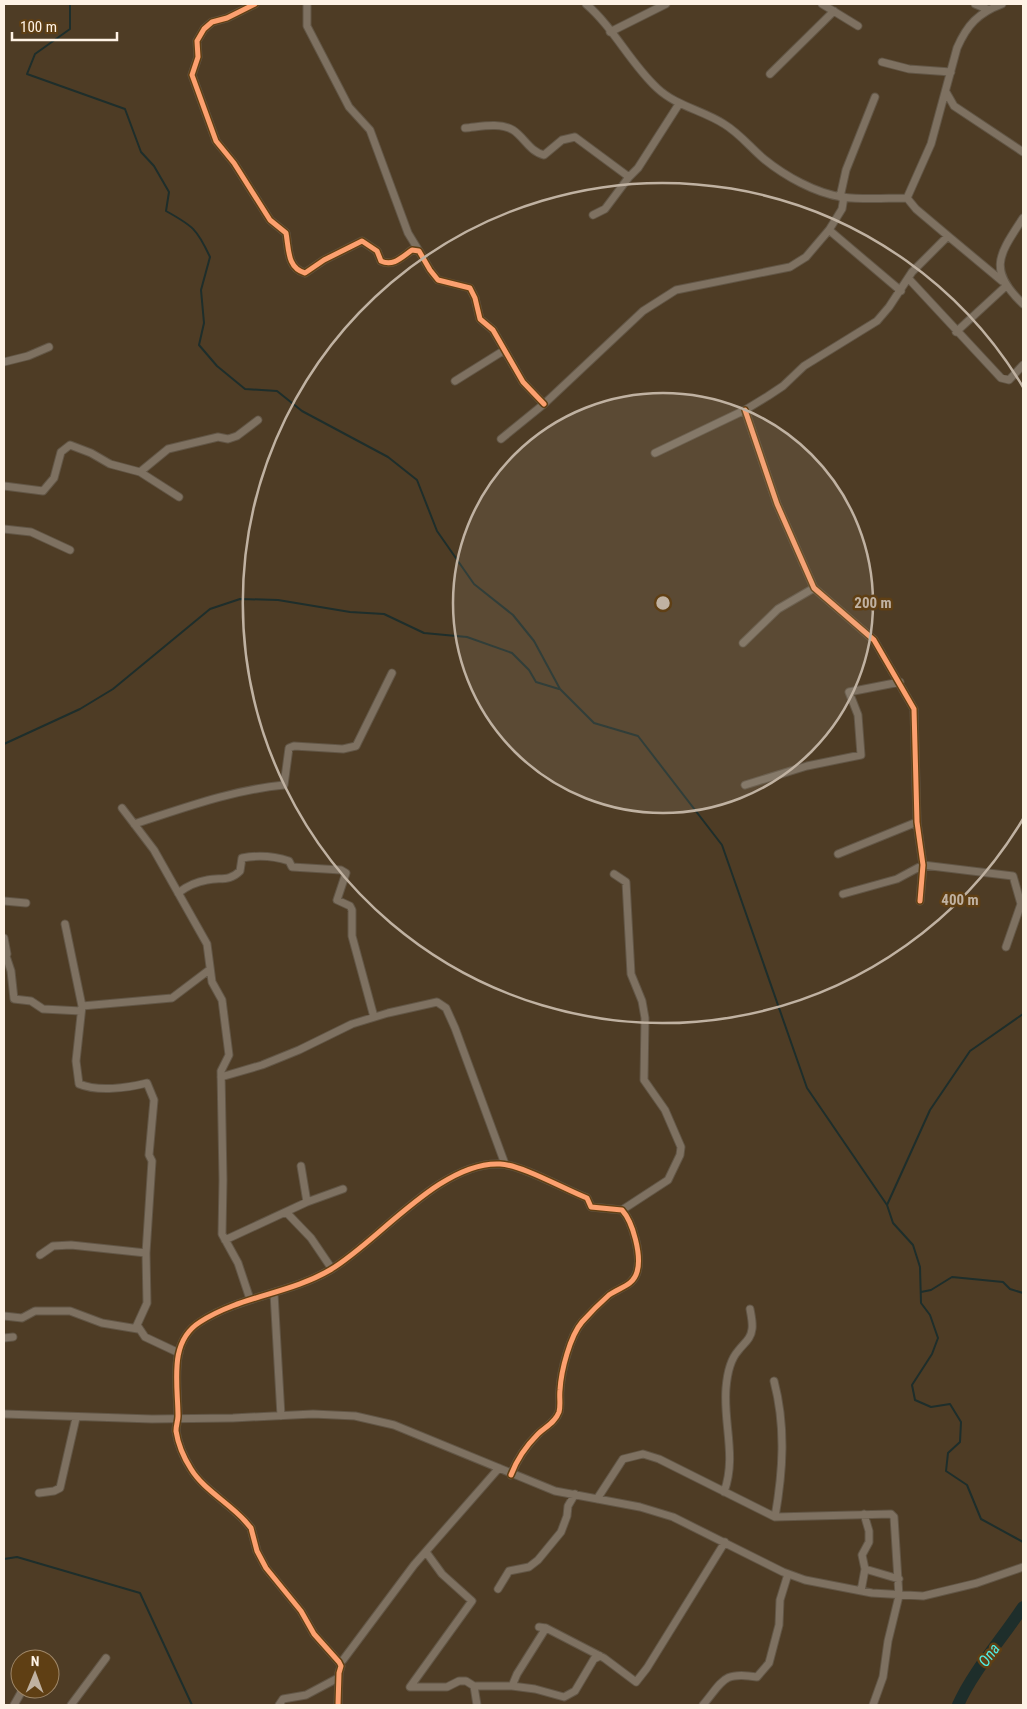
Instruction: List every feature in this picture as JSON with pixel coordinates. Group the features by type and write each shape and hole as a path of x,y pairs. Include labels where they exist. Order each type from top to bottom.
{"street":[{"path":"255,4 227,18 212,22 204,29 197,41 198,57 192,76 216,141 234,164 270,220 286,233 291,265 298,271 305,273 324,260 362,241 377,251 381,261 387,264 397,261 412,250 419,251"},
{"path":"307,4 307,26 349,107 370,130 408,233 438,280 470,288 475,298 480,319 492,330 523,382 544,404"},
{"path":"586,4 602,18 610,32 657,88 680,104 710,116 733,130 763,159 795,180 842,197 907,198 916,209 1004,283 1023,304"},
{"path":"610,32 666,4"},
{"path":"822,4 858,26"},
{"path":"975,4 987,9"},
{"path":"907,198 931,144 963,34 969,24 987,9 1002,4"},
{"path":"770,74 834,11"},
{"path":"882,62 909,69 952,72"},
{"path":"946,92 954,106 1023,152"},
{"path":"501,439 544,404 643,312 676,290 790,267 806,257 829,230 842,209 846,170 875,97"},
{"path":"593,216 605,209 638,168 680,104"},
{"path":"466,128 506,127 513,130 536,152 544,155 562,140 575,137 629,178"},
{"path":"1004,283 1000,264 1002,254 1023,218"},
{"path":"829,230 901,291"},
{"path":"655,453 745,410 783,386 804,366 877,321 901,291 908,278 948,236"},
{"path":"908,278 956,332 1001,378 1009,380 1023,365"},
{"path":"956,332 1004,283"},
{"path":"4,362 28,356 49,347"},
{"path":"455,381 503,351"},
{"path":"745,410 777,504 814,588 874,640 914,709 917,822 923,865 920,901"},
{"path":"140,472 168,450 218,437 228,439 237,436 258,420"},
{"path":"4,486 43,491 54,478 61,452 70,445 91,453 110,464 140,472 179,497"},
{"path":"4,529 31,532 70,550"},
{"path":"743,643 778,609 814,588"},
{"path":"134,824 213,797 284,785 289,748 294,746 343,749 356,746 392,673"},
{"path":"745,785 807,766 861,756 858,715 849,692 900,682"},
{"path":"122,808 154,850 207,944 212,982 222,1000 230,1055 221,1071 222,1234 238,1263 250,1300"},
{"path":"838,854 917,822"},
{"path":"178,893 192,883 210,879 232,878 240,871 242,858 252,856 278,857 289,861 292,867 346,873 337,900 350,906 352,910 353,944 374,1017"},
{"path":"843,894 897,879 923,865 1014,876 1021,904 1006,947"},
{"path":"338,1705 338,1678 341,1666 339,1662 314,1634 301,1611 266,1568 246,1521 229,1504 203,1484 191,1469 179,1441 176,1431 178,1418 176,1378 180,1352 185,1336 200,1322 250,1300 307,1281 332,1269 402,1210 454,1176 489,1164 505,1164 587,1198 592,1207 622,1210 668,1180 680,1155 681,1147 664,1110 644,1080 645,1018 642,1001 631,974 626,882 614,874"},
{"path":"4,901 26,903"},
{"path":"65,924 81,1009 76,1061 79,1084 89,1088 134,1086 147,1083 154,1100 149,1155 152,1161 146,1253 147,1303 138,1322 138,1329"},
{"path":"4,938 5,956 11,971 14,1000 31,1001 43,1009 81,1009 172,998 209,970"},
{"path":"221,1077 262,1065 299,1050 352,1024 437,1002 446,1008 455,1028 505,1164"},
{"path":"301,1166 307,1202"},
{"path":"226,1240 307,1202 343,1190"},
{"path":"511,1475 518,1457 536,1436 552,1423 559,1412 560,1386 567,1350 574,1334 610,1295 630,1284 637,1273 639,1260 630,1218 622,1210"},
{"path":"286,1212 311,1238 332,1269"},
{"path":"40,1255 53,1246 71,1245 146,1253"},
{"path":"274,1292 281,1416"},
{"path":"724,1492 728,1479 731,1452 726,1388 730,1365 737,1352 748,1340 753,1327 750,1309"},
{"path":"4,1316 22,1318 35,1311 70,1311 102,1323 138,1329 145,1337 180,1352"},
{"path":"4,1338 13,1337"},
{"path":"774,1381 781,1408 783,1472 775,1517"},
{"path":"4,1414 76,1418 178,1418 331,1414 355,1416 394,1425 555,1492 575,1494 640,1507 673,1517 788,1574 861,1591 899,1596 923,1596 943,1592 1023,1567"},
{"path":"39,1493 54,1491 60,1488 76,1418"},
{"path":"597,1499 623,1459 643,1454 659,1459 775,1517 864,1514 891,1514 894,1516 899,1596 888,1641 883,1677 873,1705"},
{"path":"339,1662 426,1552 499,1468"},
{"path":"498,1589 509,1571 528,1567 538,1560 561,1532 567,1516 568,1506 575,1494"},
{"path":"861,1591 865,1569 862,1559 869,1542 869,1531 864,1514"},
{"path":"512,1686 543,1627 600,1656 636,1682 725,1542"},
{"path":"426,1552 442,1574 472,1601 410,1687 447,1687 459,1681 466,1681 474,1686 512,1686 535,1689 563,1701 575,1691 594,1659 600,1656"},
{"path":"865,1569 899,1579"},
{"path":"703,1705 726,1678 737,1674 757,1677 766,1668 779,1625 780,1600 788,1574"},
{"path":"71,1705 106,1658"},
{"path":"279,1705 283,1699 306,1695 338,1678"},
{"path":"474,1686 477,1705"}],"waterway":[{"path":"70,4 70,29 35,54 27,74 125,109 141,152 154,166 169,192 166,211 193,229 210,257 201,290 204,323 199,345 217,366 245,389 277,391 302,411 388,457 417,480 437,531 474,584 513,615 534,641 560,689 594,723 638,736 722,845 807,1088 887,1205 893,1223 913,1245 920,1267 921,1303 930,1315 938,1338 932,1354 912,1385 915,1400 931,1407 950,1404 961,1422 960,1442 948,1453 946,1471 967,1485 981,1519 1023,1542"},
{"path":"4,744 80,709 113,689 210,609 240,599 278,600 350,612 384,614 424,633 467,637 512,653 529,670 536,682 559,689"},
{"path":"887,1205 930,1110 970,1051 1023,1014"},
{"path":"921,1292 931,1290 952,1277 1003,1282 1010,1289 1023,1293"},
{"path":"4,1559 17,1557 140,1593 192,1705"},
{"name":"Ona","path":"958,1705 980,1667 1023,1607"}],"cycle path":[{"path":"255,4 227,18 212,22 204,29 197,41 198,57 192,75 216,141 234,163 270,220 286,233 290,257 295,267 305,273 324,260 362,241 377,251 381,261 385,263 393,262 412,250 419,251 438,280 470,288 475,298 480,319 493,330 523,382 544,404"},
{"path":"745,410 777,504 814,588 874,640 914,709 917,822 923,865 920,901"},
{"path":"338,1705 341,1666 339,1662 314,1634 301,1611 266,1568 257,1551 251,1528 239,1514 196,1476 188,1465 178,1441 176,1431 178,1416 177,1365 183,1341 190,1330 215,1313 231,1306 298,1285 330,1270 348,1258 432,1189 455,1176 477,1167 500,1164 520,1168 587,1198 591,1207 622,1210 630,1222 636,1240 638,1265 635,1277 629,1283 609,1295 588,1315 578,1328 564,1364 559,1412 552,1422 526,1448 511,1475"}]}
